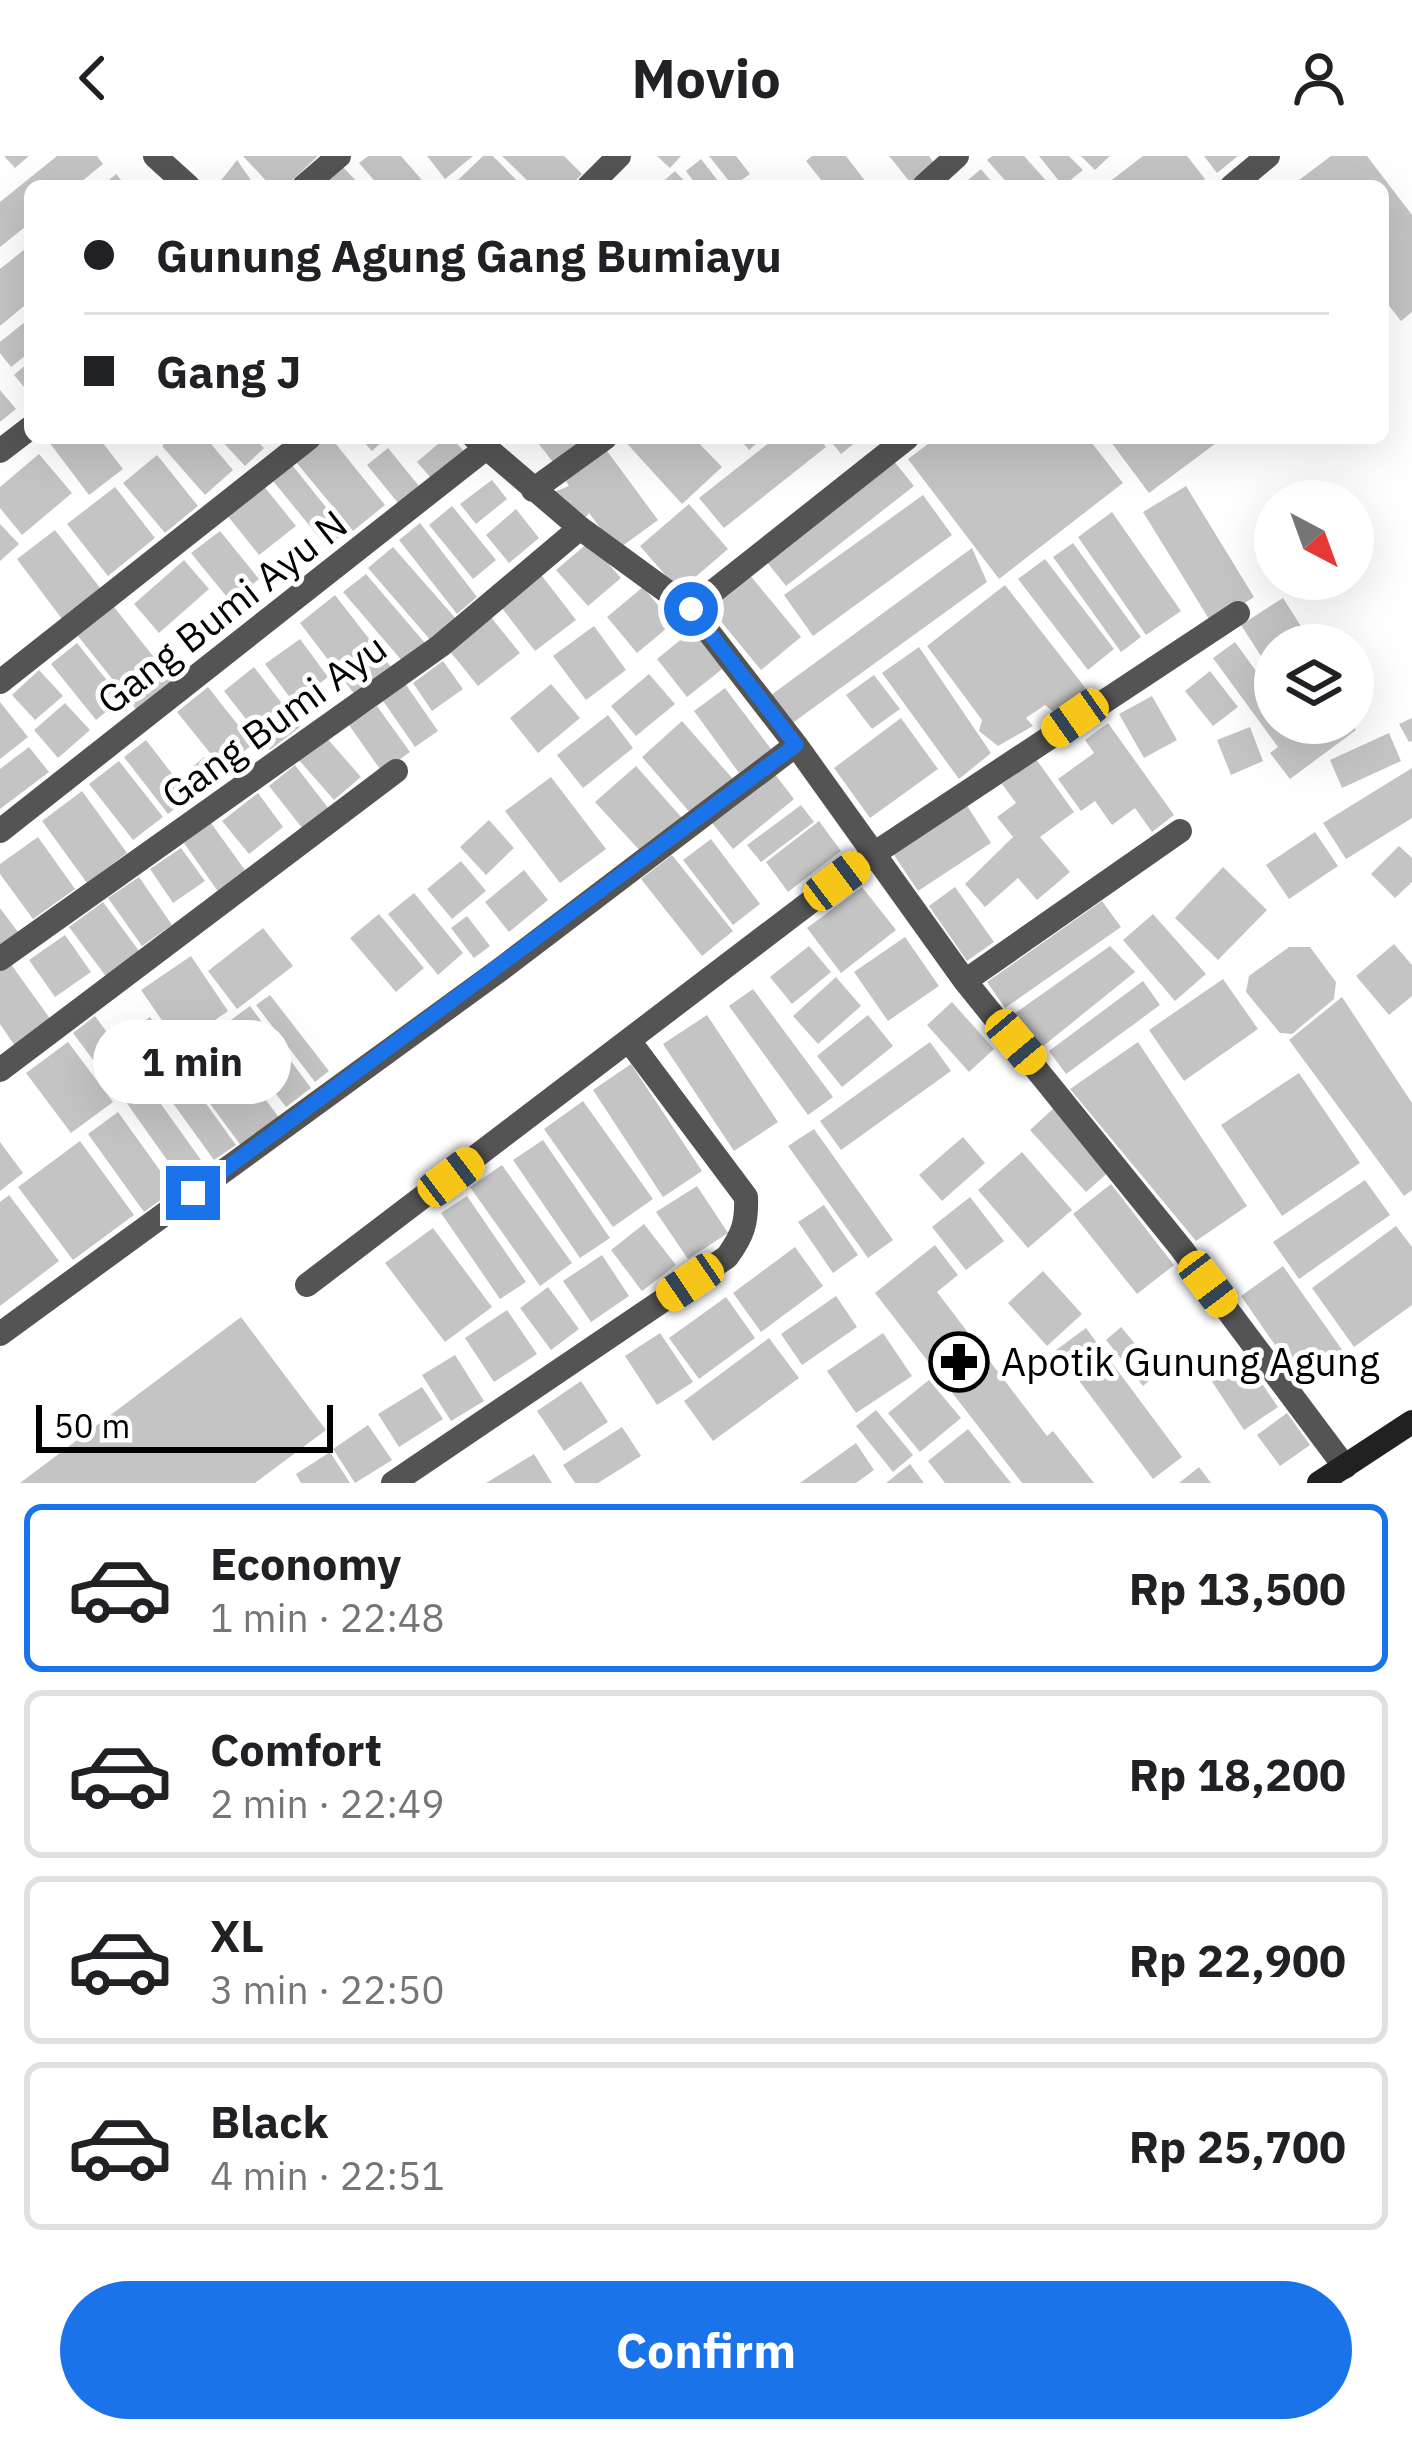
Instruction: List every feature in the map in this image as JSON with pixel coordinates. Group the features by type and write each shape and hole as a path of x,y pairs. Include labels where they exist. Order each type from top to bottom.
{"main road":[{"path":"1319,1483 1411,1426"}],"street":[{"path":"155,156 181,180"},
{"path":"311,180 339,156"},
{"path":"595,180 619,156"},
{"path":"931,180 957,156"},
{"path":"1239,180 1268,156"},
{"path":"0,451 24,433"},
{"path":"0,682 301,444"},
{"name":"Gang Bumi Ayu N","path":"0,831 480,444"},
{"path":"482,444 580,528 691,609 796,745 965,981 1181,1248 1345,1467"},
{"path":"533,490 597,444"},
{"path":"691,609 899,444"},
{"name":"Gang Bumi Ayu","path":"0,959 407,671 580,528"},
{"path":"308,1285 872,855 1238,613"},
{"path":"0,1334 501,969 796,745"},
{"path":"0,1070 396,771"},
{"path":"965,981 1180,831"},
{"path":"393,1483 728,1257 737,1243 747,1224 746,1197 630,1042"}],"building":[{"path":"4,156 29,156 15,168"},
{"path":"57,156 97,156 103,164 83,180 27,180"},
{"path":"243,156 318,156 292,180 265,180"},
{"path":"368,156 401,156 422,180 374,180 359,163"},
{"path":"427,156 473,156 445,179"},
{"path":"483,156 493,156 516,180 458,180"},
{"path":"502,156 564,156 582,174 576,180 527,180"},
{"path":"657,156 681,156 670,168"},
{"path":"709,156 736,156 750,174 728,180"},
{"path":"812,156 846,156 864,180 821,180 806,161"},
{"path":"889,156 929,156 934,163 908,180"},
{"path":"1024,156 1046,180 1005,180 987,160"},
{"path":"1039,156 1069,156 1083,170 1070,180 1058,180"},
{"path":"1081,156 1110,156 1095,170"},
{"path":"1143,156 1187,156 1205,179 1204,180 1112,180"},
{"path":"1204,156 1238,156 1217,173"},
{"path":"1331,156 1367,156 1385,180 1299,180"},
{"path":"701,159 717,180 693,180 686,171"},
{"path":"237,160 251,180 221,180"},
{"path":"341,165 355,180 324,180"},
{"path":"981,169 990,180 968,180"},
{"path":"24,183 24,228 0,247 0,202"},
{"path":"1389,185 1412,215 1412,312 1401,321 1389,306"},
{"path":"24,250 24,306 0,326 0,269"},
{"path":"24,323 24,357 11,367 0,353 0,342"},
{"path":"24,366 24,387 14,375"},
{"path":"0,390 16,409 0,422"},
{"path":"51,444 104,444 123,469 89,495"},
{"path":"211,444 233,470 205,495 162,446"},
{"path":"225,444 264,448 245,466"},
{"path":"318,444 336,444 385,505 353,531 296,462"},
{"path":"438,444 457,444 468,456 436,484 417,462"},
{"path":"539,444 584,444 556,466"},
{"path":"627,444 700,444 722,467 682,504"},
{"path":"767,444 826,447 724,528 699,498"},
{"path":"833,444 854,444 841,454"},
{"path":"928,444 1093,444 1123,483 999,579 908,459"},
{"path":"1112,444 1215,444 1149,493"},
{"path":"388,448 423,491 403,509 367,465"},
{"path":"607,451 658,520 617,550 589,513 583,521 551,493 569,486 566,481"},
{"path":"39,454 72,493 22,535 0,508 0,487"},
{"path":"157,455 198,506 165,533 123,483"},
{"path":"893,460 914,486 786,586 766,561"},
{"path":"292,465 346,532 327,547 273,481"},
{"path":"492,480 507,499 476,524 460,504"},
{"path":"263,485 296,526 259,555 227,515"},
{"path":"1186,486 1254,597 1212,624 1143,512"},
{"path":"115,487 155,538 108,576 67,524"},
{"path":"923,495 952,535 813,636 784,595"},
{"path":"689,504 728,549 679,591 640,546"},
{"path":"452,506 496,560 473,579 429,525"},
{"path":"516,509 539,538 509,563 486,535"},
{"path":"1112,512 1181,611 1146,635 1078,537"},
{"path":"420,523 477,597 457,614 399,540"},
{"path":"0,524 19,544 0,561"},
{"path":"55,530 101,589 62,619 17,559"},
{"path":"220,531 259,579 231,602 191,553"},
{"path":"589,542 621,578 588,606 556,570"},
{"path":"1073,543 1141,637 1121,652 1053,557"},
{"path":"393,547 457,620 432,642 368,568"},
{"path":"972,548 987,582 791,724 771,695"},
{"path":"1045,559 1114,649 1088,670 1018,579"},
{"path":"184,560 209,589 159,633 134,604"},
{"path":"539,572 576,620 535,651 498,603"},
{"path":"366,574 425,643 403,662 343,592"},
{"path":"749,574 801,637 761,670 709,607"},
{"path":"1005,585 1087,690 1057,715 1045,705 1026,718 1033,726 998,746 979,731 982,720 927,646"},
{"path":"643,587 673,623 637,653 607,617"},
{"path":"335,595 391,667 355,695 300,623"},
{"path":"1280,600 1300,624 1254,624 1254,645 1241,625"},
{"path":"114,607 172,680 136,709 78,636"},
{"path":"490,616 520,653 478,686 448,649"},
{"path":"594,626 626,670 586,700 553,656"},
{"path":"695,628 726,666 687,697 657,659"},
{"path":"300,639 328,677 294,703 265,664"},
{"path":"1235,642 1254,668 1254,714 1213,658"},
{"path":"77,643 122,699 96,720 51,664"},
{"path":"919,647 991,753 959,779 882,673"},
{"path":"443,661 463,689 432,711 413,683"},
{"path":"254,667 300,727 270,750 224,691"},
{"path":"39,670 63,696 35,720 12,695"},
{"path":"1210,671 1238,707 1213,726 1185,691"},
{"path":"649,674 675,704 636,736 611,706"},
{"path":"874,675 900,709 872,729 846,695"},
{"path":"404,682 438,731 415,747 381,698"},
{"path":"551,684 580,718 538,753 510,718"},
{"path":"208,687 253,744 223,769 177,712"},
{"path":"725,688 771,749 739,773 694,711"},
{"path":"1152,696 1177,740 1144,758 1119,714"},
{"path":"0,702 28,737 0,759"},
{"path":"65,703 90,730 58,758 34,730"},
{"path":"377,706 410,752 382,772 349,725"},
{"path":"608,715 633,748 583,788 557,755"},
{"path":"901,718 938,769 870,818 834,768"},
{"path":"1412,718 1412,741 1409,742 1399,724"},
{"path":"682,721 733,779 692,815 642,757"},
{"path":"1108,723 1174,815 1152,832 1135,808 1112,825 1095,801 1081,811 1058,779 1094,753 1085,740"},
{"path":"1250,727 1263,761 1231,775 1217,740"},
{"path":"1389,733 1401,761 1342,788 1330,760 1374,744"},
{"path":"325,736 361,777 334,800 298,759"},
{"path":"146,740 190,797 168,814 124,757"},
{"path":"1276,744 1337,744 1290,779 1270,753"},
{"path":"29,747 49,772 0,809 0,769"},
{"path":"204,757 218,773 200,789 186,773"},
{"path":"1036,759 1074,812 1040,837 1070,872 1037,900 1018,878 985,907 965,884 1013,837 997,817 1016,803 1002,784"},
{"path":"119,761 163,817 133,840 89,784"},
{"path":"295,765 332,813 306,833 269,786"},
{"path":"636,766 682,818 642,853 595,802"},
{"path":"1412,768 1412,818 1346,859 1323,823"},
{"path":"771,769 794,799 733,849 709,819"},
{"path":"551,777 606,849 560,883 505,811"},
{"path":"82,791 127,853 87,883 42,821"},
{"path":"258,793 283,827 249,854 222,821"},
{"path":"966,804 991,843 918,891 892,852"},
{"path":"801,805 814,822 761,862 747,845"},
{"path":"489,820 514,848 486,875 460,847"},
{"path":"819,821 841,851 788,892 766,862"},
{"path":"211,823 247,873 219,893 184,843"},
{"path":"1315,832 1338,866 1289,899 1266,865"},
{"path":"38,837 75,889 33,919 0,874 0,864"},
{"path":"711,839 760,904 733,925 683,860"},
{"path":"1399,846 1412,858 1412,882 1395,898 1371,874"},
{"path":"181,848 205,881 173,903 150,869"},
{"path":"672,855 733,931 702,956 641,879"},
{"path":"461,861 486,891 452,919 427,889"},
{"path":"1223,867 1267,910 1218,960 1175,918"},
{"path":"524,870 548,900 509,932 485,902"},
{"path":"139,877 172,925 142,946 108,898"},
{"path":"862,887 896,930 841,973 807,928"},
{"path":"955,887 994,942 967,961 929,906"},
{"path":"414,893 463,953 438,975 388,914"},
{"path":"1102,901 1121,927 1005,1008 987,982"},
{"path":"103,902 142,955 108,979 69,927"},
{"path":"0,908 18,932 0,945"},
{"path":"379,914 424,968 396,992 350,938"},
{"path":"1153,914 1206,974 1175,1001 1123,940"},
{"path":"467,916 490,946 474,958 451,928"},
{"path":"263,928 293,966 237,1009 208,971"},
{"path":"65,935 91,972 55,997 29,960"},
{"path":"905,937 939,986 888,1021 854,972"},
{"path":"1394,944 1412,965 1412,996 1389,1015 1356,976"},
{"path":"809,946 831,972 792,1004 770,977"},
{"path":"1110,946 1135,972 1037,1051 1011,1016"},
{"path":"1289,947 1310,947 1336,982 1334,999 1292,1034 1280,1033 1246,992 1249,976"},
{"path":"191,956 228,1011 179,1045 141,990"},
{"path":"8,960 51,1020 15,1046 0,1024 0,965"},
{"path":"836,977 861,1006 818,1044 793,1016"},
{"path":"1223,979 1258,1029 1184,1081 1149,1030"},
{"path":"1143,981 1160,1005 1066,1074 1049,1051"},
{"path":"753,989 833,1097 808,1115 729,1006"},
{"path":"270,995 329,1071 315,1082 256,1005"},
{"path":"1342,997 1412,1103 1412,1190 1404,1196 1289,1040"},
{"path":"952,1002 994,1049 969,1072 927,1025"},
{"path":"250,1006 311,1088 286,1107 224,1025"},
{"path":"707,1015 778,1122 734,1151 663,1044"},
{"path":"868,1015 893,1046 842,1087 817,1056"},
{"path":"95,1016 142,1080 120,1096 73,1033"},
{"path":"150,1017 175,1054 145,1075 119,1038"},
{"path":"218,1035 280,1119 242,1147 180,1063"},
{"path":"68,1042 113,1102 71,1133 26,1073"},
{"path":"930,1042 951,1071 841,1150 820,1121"},
{"path":"1138,1042 1247,1206 1196,1241 1070,1089"},
{"path":"175,1061 236,1145 214,1160 154,1077"},
{"path":"631,1064 702,1171 663,1197 593,1090"},
{"path":"1299,1073 1360,1163 1282,1216 1221,1125"},
{"path":"148,1086 206,1167 184,1184 126,1102"},
{"path":"583,1101 653,1199 613,1227 544,1129"},
{"path":"1055,1107 1111,1170 1086,1192 1030,1130"},
{"path":"118,1112 174,1190 144,1212 88,1134"},
{"path":"814,1129 893,1240 868,1258 788,1146"},
{"path":"963,1137 985,1163 942,1201 919,1175"},
{"path":"543,1140 610,1238 580,1258 513,1160"},
{"path":"80,1141 134,1215 73,1260 18,1187"},
{"path":"0,1142 23,1173 0,1191"},
{"path":"1022,1152 1072,1210 1028,1248 978,1190"},
{"path":"502,1165 572,1263 540,1286 470,1187"},
{"path":"1365,1180 1390,1215 1299,1279 1273,1242"},
{"path":"1111,1184 1174,1265 1137,1294 1073,1214"},
{"path":"697,1186 728,1233 688,1259 656,1212"},
{"path":"9,1195 59,1261 0,1306 0,1202"},
{"path":"467,1196 526,1282 500,1299 441,1213"},
{"path":"970,1197 1004,1241 966,1270 932,1227"},
{"path":"824,1205 858,1255 833,1273 798,1222"},
{"path":"644,1224 676,1265 642,1291 611,1250"},
{"path":"1396,1226 1412,1247 1412,1305 1354,1347 1312,1288"},
{"path":"433,1228 492,1307 445,1342 385,1263"},
{"name":"Apotik Gunung Agung","path":"935,1245 958,1275 937,1292 1047,1436 1053,1431 1094,1483 1022,1483 875,1293"},
{"path":"795,1247 823,1286 761,1332 733,1293"},
{"path":"602,1255 629,1296 591,1322 563,1281"},
{"path":"1283,1266 1343,1351 1300,1381 1241,1296"},
{"path":"1043,1271 1082,1314 1047,1346 1008,1303"},
{"path":"548,1287 579,1329 551,1350 520,1308"},
{"path":"836,1296 857,1327 802,1365 781,1334"},
{"path":"726,1297 755,1338 699,1379 669,1338"},
{"path":"507,1310 537,1354 494,1382 465,1338"},
{"path":"241,1317 326,1430 255,1483 20,1483"},
{"path":"1121,1327 1159,1372 1143,1386 1106,1340"},
{"path":"1086,1328 1182,1457 1153,1479 1056,1350"},
{"path":"660,1333 693,1382 657,1405 625,1356"},
{"path":"883,1333 912,1376 856,1413 827,1371"},
{"path":"769,1338 799,1378 713,1441 684,1401"},
{"path":"455,1355 484,1401 451,1421 422,1375"},
{"path":"1242,1355 1278,1407 1244,1430 1209,1377"},
{"path":"929,1380 961,1418 920,1452 888,1413"},
{"path":"581,1381 608,1422 564,1451 537,1411"},
{"path":"422,1387 443,1419 399,1447 378,1414"},
{"path":"876,1410 913,1455 893,1472 856,1426"},
{"path":"1287,1413 1310,1445 1280,1466 1257,1435"},
{"path":"368,1425 392,1460 355,1483 333,1449"},
{"path":"622,1427 641,1456 598,1483 575,1483 563,1465"},
{"path":"968,1429 1011,1483 945,1483 928,1461"},
{"path":"856,1443 874,1470 856,1483 800,1483"},
{"path":"330,1452 350,1483 301,1483 296,1474"},
{"path":"534,1454 552,1483 486,1483"},
{"path":"910,1464 924,1483 886,1483"},
{"path":"1199,1467 1211,1483 1179,1483"}],"place":[{"name":"Apotik Gunung Agung","path":"959,1362"}],"route":[{"path":"193,1193 501,969 796,745 691,609"}]}
